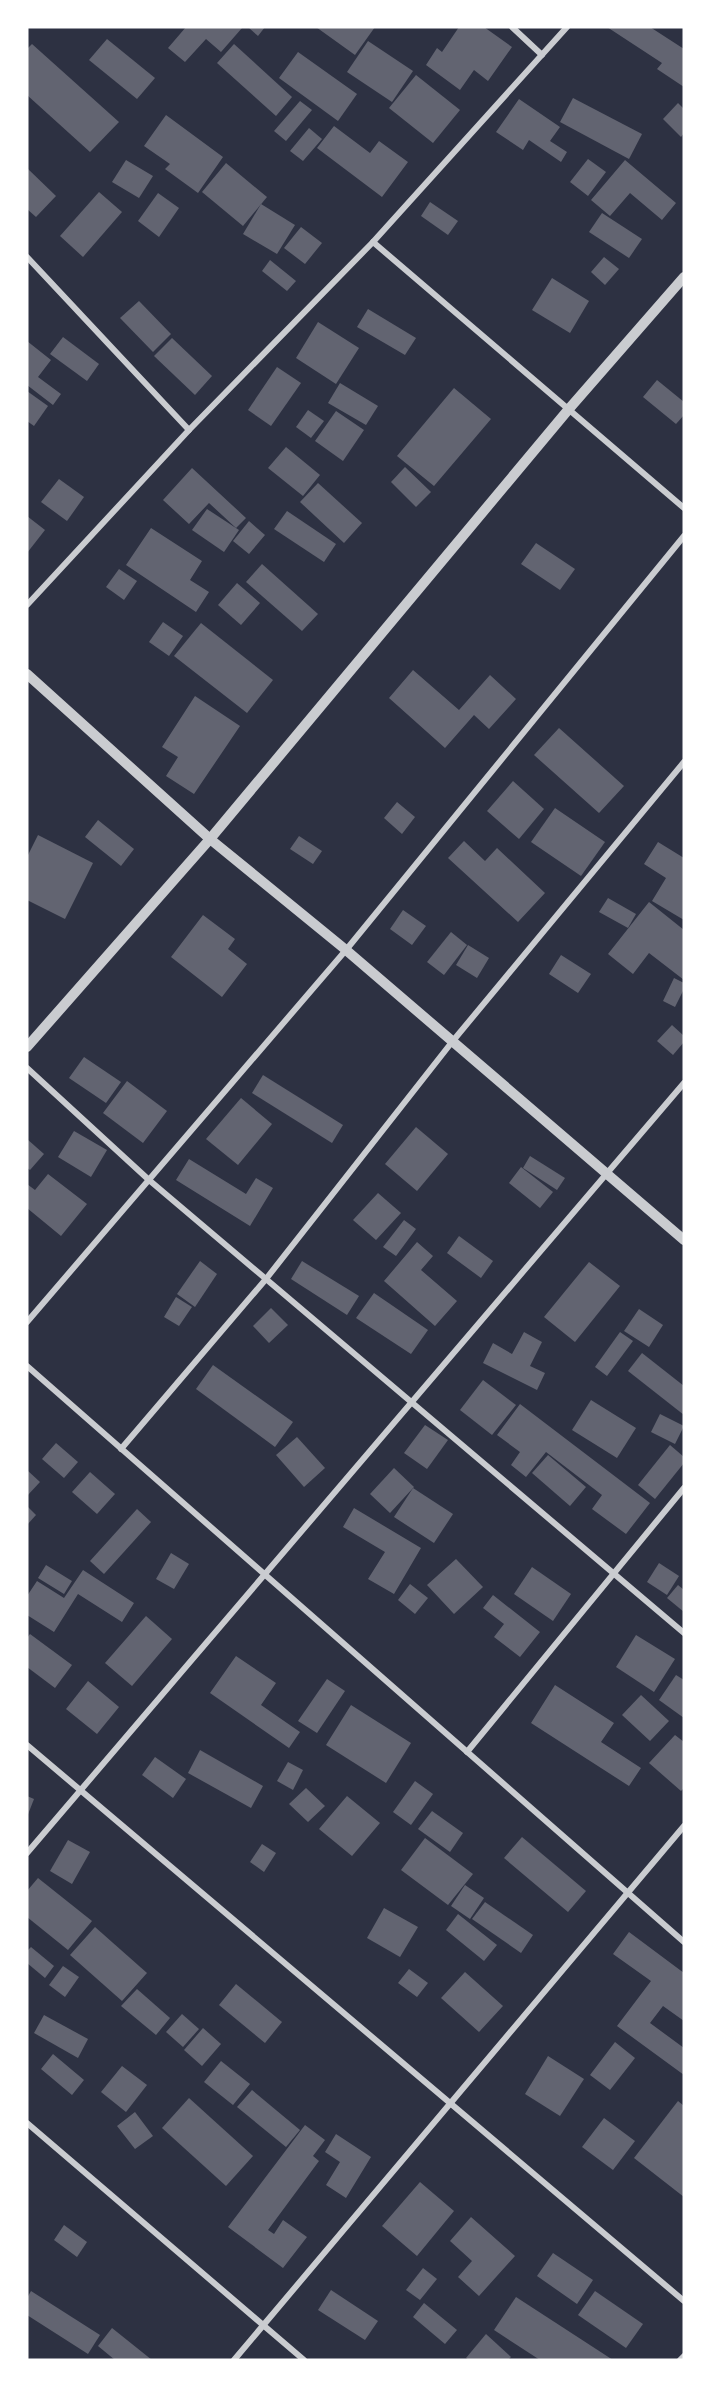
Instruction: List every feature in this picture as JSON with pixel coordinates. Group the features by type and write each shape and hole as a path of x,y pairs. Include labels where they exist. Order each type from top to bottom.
{"street":[{"path":"512,27 542,55"},
{"path":"27,606 189,430 372,242 567,27"},
{"path":"372,242 684,508"},
{"path":"27,257 189,430"},
{"path":"27,1047 210,839 568,410 684,277"},
{"path":"27,1322 346,950 684,536"},
{"path":"27,674 210,839 346,950 684,1240"},
{"path":"122,1449 266,1279 452,1042 684,762"},
{"path":"27,1068 149,1180 684,1633"},
{"path":"27,1853 684,1083"},
{"path":"27,1366 684,1942"},
{"path":"467,1752 684,1488"},
{"path":"27,1745 684,2301"},
{"path":"234,2360 684,1826"},
{"path":"27,2123 304,2360"},
{"path":"680,2360 684,2356"}],"building":[{"path":"186,27 242,28 221,52 206,39 185,62 168,48"},
{"path":"248,27 265,27 258,36"},
{"path":"316,27 375,27 355,55"},
{"path":"459,27 484,27 512,47 488,81 474,70 460,90 426,65 437,48 442,52"},
{"path":"607,27 650,27 684,49 684,87 657,69 662,63"},
{"path":"107,39 155,78 137,99 89,60"},
{"path":"368,41 413,71 392,102 347,72"},
{"path":"32,44 119,122 90,152 27,95 27,49"},
{"path":"234,44 292,97 276,116 217,63"},
{"path":"298,52 357,94 338,121 279,78"},
{"path":"416,75 460,110 433,143 389,108"},
{"path":"573,98 642,134 629,159 560,122"},
{"path":"519,99 560,127 550,141 567,152 561,162 529,140 523,150 496,132"},
{"path":"300,101 312,110 286,141 274,131"},
{"path":"678,103 684,109 684,133 681,137 663,119"},
{"path":"166,115 223,157 198,193 165,169 170,164 144,146"},
{"path":"334,126 370,153 379,141 408,162 382,197 317,148"},
{"path":"309,128 322,139 303,161 290,151"},
{"path":"588,159 606,172 588,196 570,182"},
{"path":"126,160 153,176 139,198 112,182"},
{"path":"625,160 676,203 662,220 630,193 610,216 591,200"},
{"path":"226,163 267,197 243,226 202,192"},
{"path":"27,168 56,196 36,217 27,209"},
{"path":"99,192 122,212 83,257 60,236"},
{"path":"158,193 179,208 159,237 138,221"},
{"path":"430,202 458,221 448,235 421,216"},
{"path":"261,204 295,225 277,254 243,234"},
{"path":"602,213 642,239 629,258 589,232"},
{"path":"301,227 322,243 305,264 284,248"},
{"path":"604,257 619,269 605,285 591,272"},
{"path":"270,260 296,281 287,291 262,271"},
{"path":"552,278 589,301 570,333 532,310"},
{"path":"139,301 171,334 153,352 120,318"},
{"path":"368,309 416,338 405,355 357,327"},
{"path":"318,322 359,348 336,384 296,358"},
{"path":"63,337 99,364 87,381 50,354"},
{"path":"172,338 212,376 195,395 154,356"},
{"path":"27,341 51,360 38,377 61,394 53,405 27,385"},
{"path":"277,367 301,383 271,426 248,410"},
{"path":"657,380 684,402 684,415 676,424 643,397"},
{"path":"340,383 378,406 366,425 328,403"},
{"path":"454,388 491,419 434,486 397,456"},
{"path":"27,391 48,406 34,426 27,421"},
{"path":"308,410 324,421 311,438 296,427"},
{"path":"336,411 364,430 343,461 315,441"},
{"path":"286,447 320,475 303,496 268,468"},
{"path":"405,467 431,492 416,507 391,482"},
{"path":"192,468 246,518 236,528 209,503 189,524 163,500"},
{"path":"59,479 84,497 67,521 41,502"},
{"path":"318,483 362,523 344,543 300,502"},
{"path":"207,509 239,530 224,552 192,530"},
{"path":"287,511 336,544 324,562 274,529"},
{"path":"27,516 45,530 27,553"},
{"path":"249,521 265,535 249,554 233,541"},
{"path":"151,528 202,561 190,580 209,592 196,612 126,565"},
{"path":"536,543 575,569 560,590 521,564"},
{"path":"262,564 318,614 302,631 246,582"},
{"path":"119,569 137,581 124,600 106,587"},
{"path":"237,583 260,603 241,625 218,605"},
{"path":"163,622 183,636 169,656 149,642"},
{"path":"201,623 273,680 247,713 174,656"},
{"path":"413,670 459,710 490,675 516,699 489,729 474,715 445,748 389,698"},
{"path":"195,696 240,726 194,794 166,776 178,757 162,747"},
{"path":"559,728 624,786 599,813 534,755"},
{"path":"513,781 544,809 519,839 487,811"},
{"path":"397,802 415,817 402,834 384,818"},
{"path":"555,808 605,842 581,876 531,842"},
{"path":"98,820 134,849 121,866 85,837"},
{"path":"38,835 93,863 65,919 27,900 27,857"},
{"path":"299,836 322,851 313,864 290,849"},
{"path":"464,841 485,861 497,848 545,893 518,922 448,858"},
{"path":"658,842 684,858 684,920 652,901 666,878 644,864"},
{"path":"608,898 636,914 628,928 599,912"},
{"path":"649,902 684,930 684,980 649,953 633,974 608,954"},
{"path":"403,910 426,926 412,945 390,929"},
{"path":"203,915 235,939 228,949 247,964 222,997 171,957"},
{"path":"451,932 467,945 444,975 427,962"},
{"path":"468,945 489,958 477,978 456,965"},
{"path":"561,955 591,974 578,993 549,974"},
{"path":"674,978 684,983 684,989 675,1007 663,1001"},
{"path":"672,1025 684,1036 684,1042 673,1055 657,1041"},
{"path":"84,1057 121,1082 106,1103 69,1078"},
{"path":"263,1075 343,1125 332,1143 252,1093"},
{"path":"127,1081 167,1111 143,1143 103,1113"},
{"path":"241,1098 272,1124 238,1165 206,1139"},
{"path":"416,1127 448,1154 417,1191 385,1164"},
{"path":"74,1131 107,1150 91,1177 58,1157"},
{"path":"27,1139 44,1154 30,1170 27,1168"},
{"path":"530,1156 565,1178 557,1190 523,1168"},
{"path":"189,1159 246,1194 256,1178 273,1188 250,1226 176,1180"},
{"path":"521,1167 553,1192 540,1208 509,1183"},
{"path":"48,1174 87,1204 61,1236 27,1208 27,1184 35,1190"},
{"path":"378,1193 401,1213 376,1240 353,1220"},
{"path":"404,1220 416,1229 396,1256 383,1247"},
{"path":"459,1236 493,1261 481,1278 447,1253"},
{"path":"417,1242 433,1256 421,1270 457,1301 435,1326 384,1281"},
{"path":"200,1261 217,1274 195,1307 177,1294"},
{"path":"302,1261 359,1296 347,1315 291,1279"},
{"path":"589,1262 620,1286 575,1342 544,1317"},
{"path":"374,1293 428,1330 411,1354 356,1318"},
{"path":"176,1297 192,1307 179,1326 164,1317"},
{"path":"271,1308 288,1325 269,1343 253,1326"},
{"path":"639,1309 663,1325 649,1347 624,1331"},
{"path":"524,1332 542,1342 530,1366 545,1373 537,1390 483,1363 493,1343 512,1354"},
{"path":"620,1332 633,1341 607,1376 595,1367"},
{"path":"642,1353 684,1386 684,1415 628,1371"},
{"path":"213,1365 293,1422 275,1447 196,1389"},
{"path":"483,1380 516,1405 492,1435 460,1410"},
{"path":"591,1400 636,1428 617,1458 572,1430"},
{"path":"520,1404 650,1503 626,1534 592,1509 602,1495 546,1452 526,1477 511,1465 520,1452 497,1435"},
{"path":"660,1414 684,1426 675,1444 651,1432"},
{"path":"425,1425 448,1440 427,1469 404,1453"},
{"path":"297,1437 325,1468 304,1487 276,1455"},
{"path":"56,1443 78,1462 64,1478 42,1459"},
{"path":"670,1445 684,1457 684,1463 655,1499 638,1485"},
{"path":"548,1455 586,1487 570,1506 532,1473"},
{"path":"394,1468 414,1487 390,1513 370,1494"},
{"path":"27,1470 40,1482 27,1496"},
{"path":"90,1472 115,1494 97,1514 72,1492"},
{"path":"413,1488 453,1514 434,1543 394,1517"},
{"path":"27,1506 36,1515 27,1525"},
{"path":"354,1508 421,1548 394,1594 368,1579 385,1552 343,1527"},
{"path":"137,1509 151,1522 104,1574 90,1561"},
{"path":"171,1553 189,1564 174,1589 156,1579"},
{"path":"456,1559 483,1587 454,1614 427,1585"},
{"path":"659,1563 679,1576 667,1595 647,1582"},
{"path":"46,1565 72,1581 64,1594 38,1578"},
{"path":"532,1567 571,1594 553,1621 514,1594"},
{"path":"83,1570 134,1603 122,1622 78,1594 54,1632 27,1615 27,1596 37,1581 64,1598"},
{"path":"410,1584 428,1598 415,1614 398,1600"},
{"path":"678,1585 684,1590 684,1612 667,1598"},
{"path":"493,1595 540,1632 520,1657 494,1637 504,1624 483,1608"},
{"path":"146,1616 172,1639 132,1686 105,1663"},
{"path":"30,1634 72,1665 55,1688 27,1667 27,1638"},
{"path":"636,1635 675,1659 654,1692 616,1667"},
{"path":"236,1656 276,1683 261,1705 300,1732 289,1748 210,1693"},
{"path":"676,1675 684,1680 684,1718 659,1700"},
{"path":"327,1679 345,1691 317,1733 298,1721"},
{"path":"88,1681 119,1707 97,1734 66,1709"},
{"path":"555,1685 614,1723 601,1742 641,1768 629,1786 531,1723"},
{"path":"641,1695 669,1721 650,1741 622,1715"},
{"path":"351,1705 411,1743 386,1783 326,1745"},
{"path":"675,1735 684,1742 684,1788 681,1791 649,1763"},
{"path":"200,1750 263,1786 251,1808 188,1773"},
{"path":"155,1757 186,1779 173,1798 142,1775"},
{"path":"288,1762 303,1770 293,1790 277,1781"},
{"path":"415,1781 433,1794 411,1825 393,1812"},
{"path":"306,1788 325,1806 308,1822 289,1804"},
{"path":"27,1796 34,1799 27,1817"},
{"path":"347,1796 380,1823 352,1856 319,1829"},
{"path":"432,1811 463,1833 450,1852 418,1829"},
{"path":"522,1837 586,1891 568,1912 504,1858"},
{"path":"425,1838 473,1874 448,1905 401,1870"},
{"path":"68,1840 90,1852 72,1884 50,1871"},
{"path":"262,1844 276,1853 264,1872 250,1862"},
{"path":"38,1878 92,1921 68,1950 27,1917 27,1891"},
{"path":"465,1885 484,1898 470,1919 451,1906"},
{"path":"485,1902 533,1935 521,1953 472,1919"},
{"path":"384,1908 418,1927 400,1957 367,1938"},
{"path":"458,1914 497,1945 484,1961 446,1930"},
{"path":"95,1927 147,1973 122,2001 70,1955"},
{"path":"629,1932 684,1973 684,2021 663,2006 650,2023 684,2048 684,2075 617,2026 651,1981 613,1954"},
{"path":"31,1947 54,1966 45,1978 27,1963 27,1951"},
{"path":"63,1966 79,1977 65,1997 49,1985"},
{"path":"409,1969 428,1983 417,1997 398,1983"},
{"path":"465,1972 503,2006 479,2032 441,1998"},
{"path":"236,1984 282,2022 265,2043 219,2005"},
{"path":"137,1989 170,2018 156,2035 121,2006"},
{"path":"182,2014 199,2029 183,2047 166,2032"},
{"path":"44,2015 88,2039 78,2058 34,2033"},
{"path":"203,2028 221,2044 202,2066 184,2050"},
{"path":"615,2042 635,2058 610,2090 590,2075"},
{"path":"53,2054 84,2080 72,2095 41,2069"},
{"path":"548,2056 584,2079 560,2116 525,2094"},
{"path":"221,2061 250,2084 233,2105 204,2082"},
{"path":"122,2066 147,2085 126,2112 101,2092"},
{"path":"252,2090 300,2130 286,2147 237,2107"},
{"path":"189,2098 253,2156 226,2186 162,2128"},
{"path":"678,2101 684,2106 684,2197 634,2158"},
{"path":"135,2112 153,2136 135,2149 117,2126"},
{"path":"604,2118 635,2141 613,2170 582,2147"},
{"path":"305,2125 325,2140 313,2156 319,2161 268,2230 274,2234 283,2220 307,2237 283,2268 228,2227"},
{"path":"336,2134 371,2157 346,2198 326,2185 340,2162 325,2152"},
{"path":"420,2182 454,2211 417,2256 382,2226"},
{"path":"471,2217 515,2256 479,2296 458,2277 472,2261 450,2241"},
{"path":"64,2225 87,2242 77,2257 54,2240"},
{"path":"553,2253 593,2280 577,2304 537,2276"},
{"path":"423,2268 437,2279 420,2300 406,2290"},
{"path":"331,2290 378,2321 365,2340 318,2310"},
{"path":"31,2291 100,2335 88,2354 27,2315 27,2298"},
{"path":"595,2291 643,2324 626,2348 578,2315"},
{"path":"516,2297 613,2360 540,2360 494,2330"},
{"path":"424,2303 457,2330 445,2344 413,2317"},
{"path":"112,2328 152,2360 115,2360 98,2346"},
{"path":"486,2334 511,2357 508,2360 469,2360 466,2358"}]}
